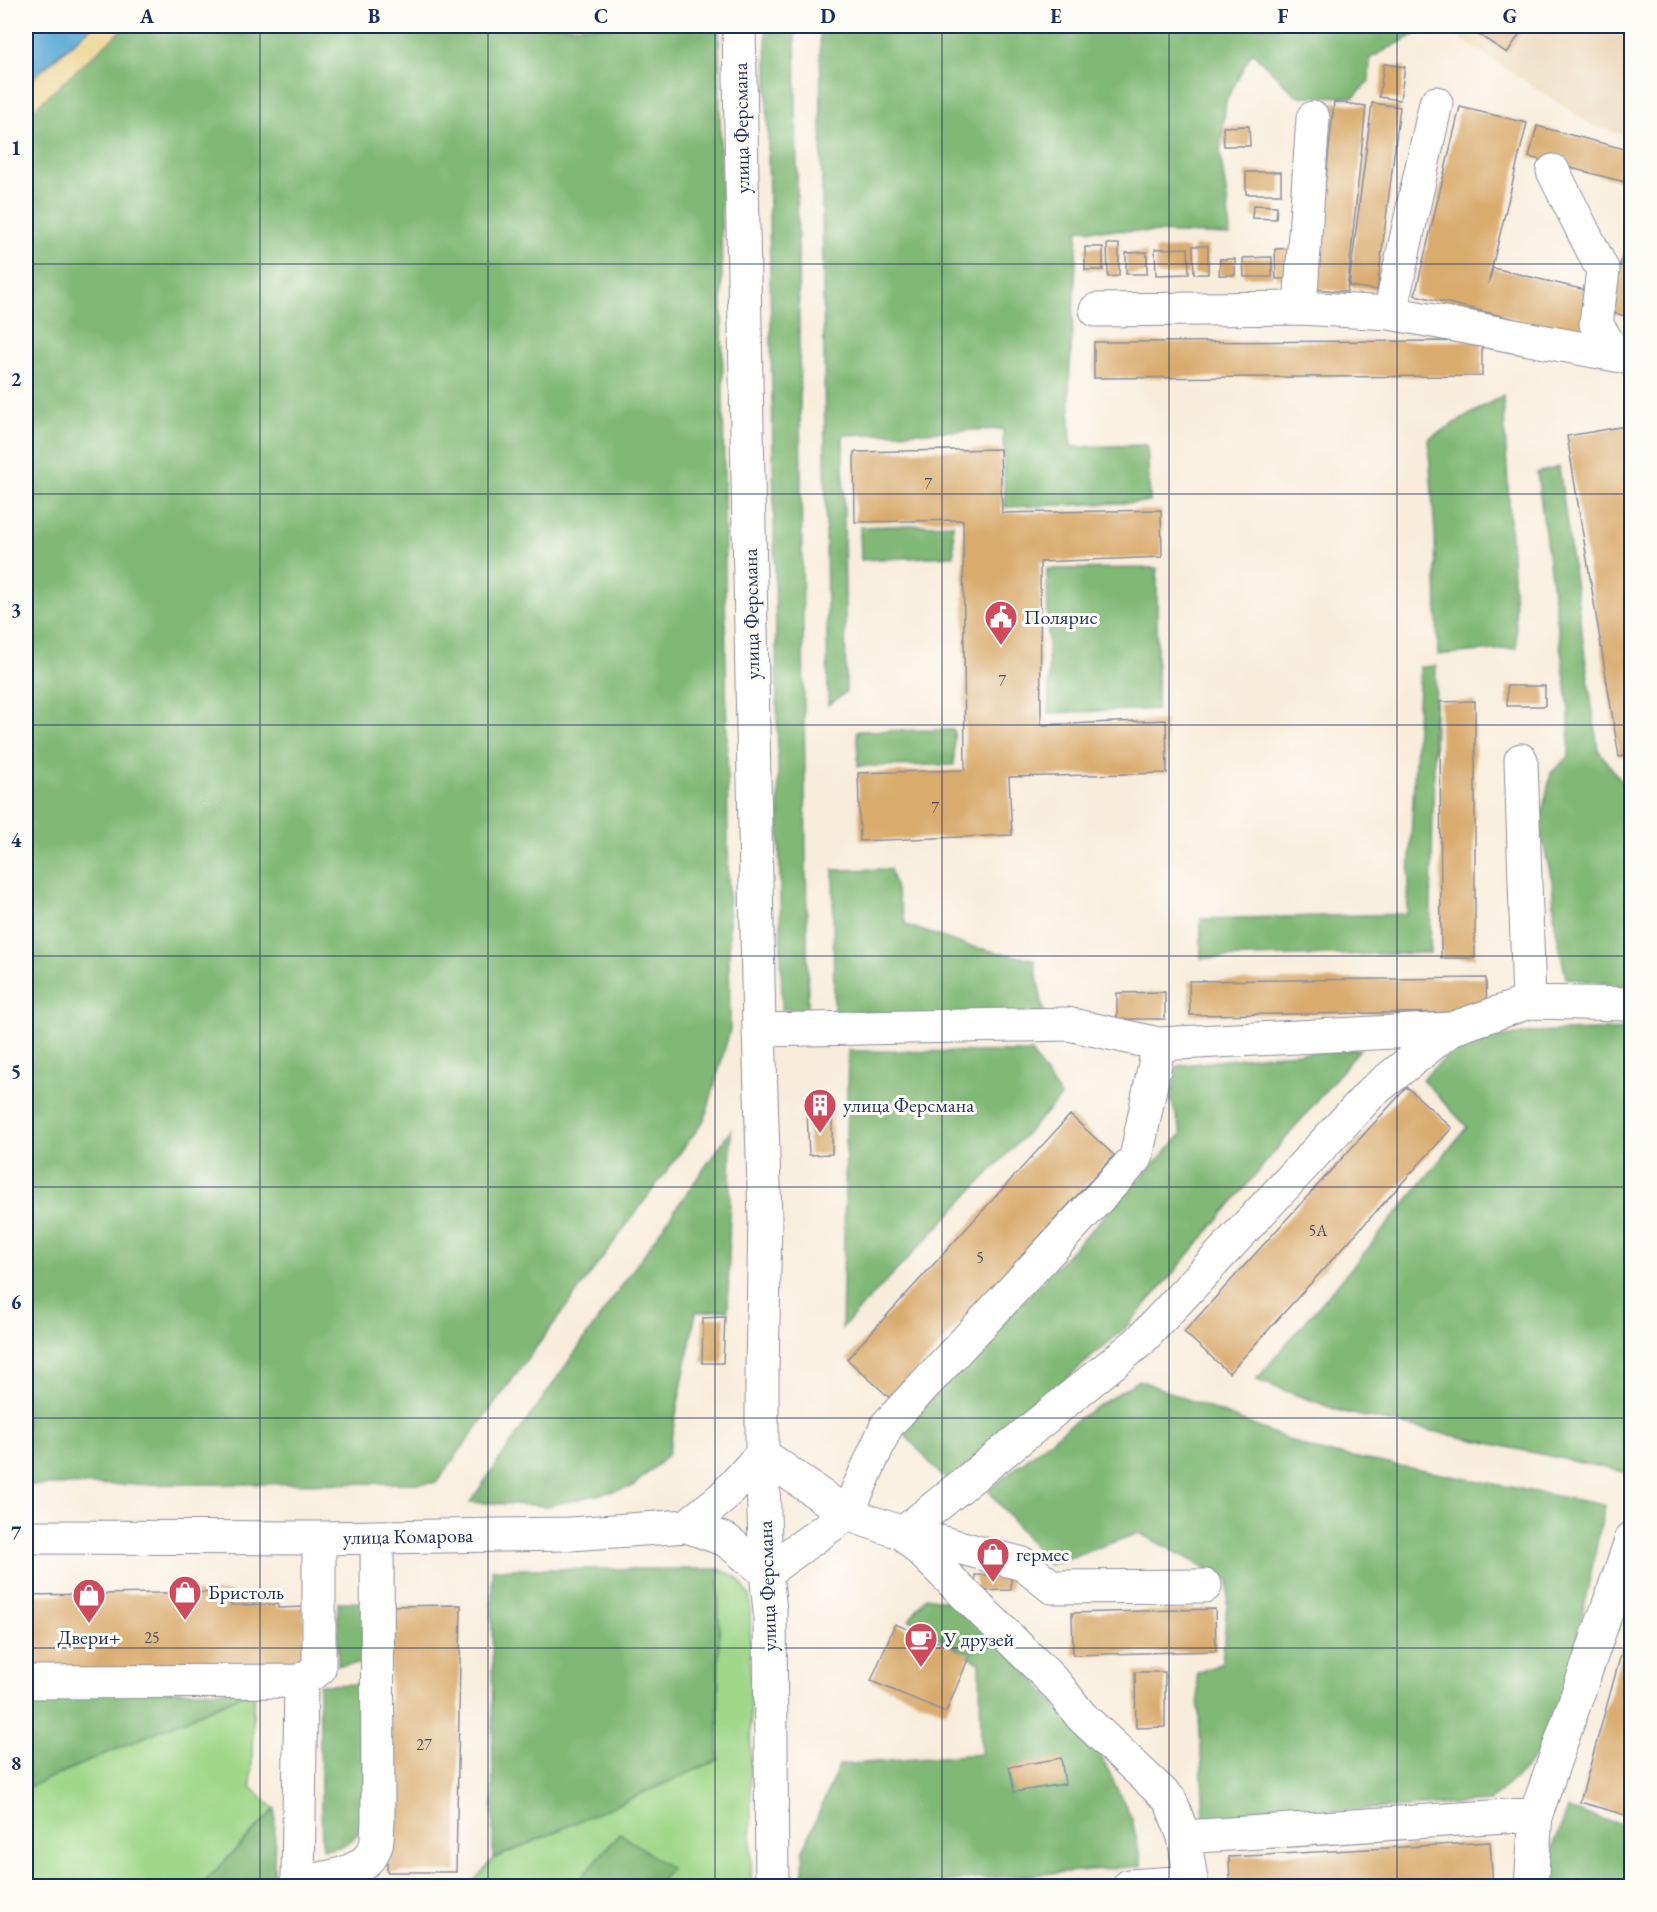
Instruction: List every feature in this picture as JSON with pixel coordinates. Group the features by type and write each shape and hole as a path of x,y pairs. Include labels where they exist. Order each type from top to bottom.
{"street":[{"name":"улица Ферсмана","path":"739,26 759,1030 765,1218 762,1454 766,1572 770,1611 772,1887"},
{"path":"1390,313 1436,102"},
{"path":"1300,308 1313,117"},
{"path":"1553,171 1603,271 1596,324 1624,356"},
{"path":"1096,310 1300,308 1390,313 1624,356"},
{"path":"1521,760 1529,1002"},
{"path":"759,1030 1068,1024 1159,1044 1451,1029 1529,1002 1632,1004"},
{"path":"903,1533 1139,1342 1372,1092 1451,1029"},
{"path":"687,1526 726,1540 766,1572 847,1514 887,1425 1136,1158 1159,1044"},
{"path":"687,1526 722,1498 762,1454 847,1514 903,1533 1023,1564 1052,1587 1205,1586"},
{"name":"улица Комарова","path":"26,1537 319,1538 570,1534 687,1526"},
{"path":"903,1533 1057,1686 1081,1716 1170,1800 1184,1837 1192,1884 1129,1887"},
{"path":"301,1681 297,1885 336,1876 364,1864 376,1845 378,1821 377,1537"},
{"path":"26,1682 301,1681 319,1669 319,1538"},
{"path":"1532,1887 1536,1814 1632,1538"},
{"path":"1184,1837 1536,1814"}],"shaded area":[{"path":"1442,26 1631,26 1631,137 1593,126"}],"green space":[{"path":"126,26 719,26 730,1030 705,1119 436,1483 26,1485 26,116"},
{"path":"766,26 795,26 808,1009 782,1009"},
{"path":"820,26 1429,26 1370,58 1369,81 1354,97 1297,96 1252,52 1226,101 1220,152 1230,235 1078,229 1069,385 1071,447 1147,445 1150,502 1005,507 1003,429 843,435 846,692 828,705"},
{"path":"1503,395 1517,648 1438,655 1435,533 1428,439"},
{"path":"1559,467 1598,750 1631,791 1631,987 1566,978 1555,925 1552,880 1539,827 1551,773 1569,756 1569,710 1537,473"},
{"path":"953,524 954,556 861,560 860,527"},
{"path":"1157,568 1157,709 1049,713 1047,569"},
{"path":"1436,666 1430,953 1201,958 1201,919 1407,914 1420,667"},
{"path":"954,730 954,765 858,766 857,731"},
{"path":"890,869 906,925 968,946 1034,960 1045,1018 834,1023 833,870"},
{"path":"1631,1029 1632,1460 1629,1473 1343,1412 1256,1380 1467,1127 1422,1079 1459,1046 1532,1032"},
{"path":"1360,1049 1125,1328 947,1482 901,1430 1182,1134 1171,1100 1177,1066 1268,1055"},
{"path":"848,1051 1031,1052 1061,1097 842,1328"},
{"path":"731,1130 728,1310 696,1312 668,1455 632,1487 547,1506 470,1502"},
{"path":"1139,1380 1315,1450 1605,1505 1572,1664 1552,1735 1524,1770 1489,1802 1204,1819 1197,1673 1222,1663 1229,1580 1139,1533 1049,1565 988,1490 1079,1418"},
{"path":"492,1569 719,1569 718,1760 493,1859"},
{"path":"719,1569 736,1577 750,1596 751,1886 470,1886 493,1859 718,1760"},
{"path":"926,1597 957,1603 983,1620 1102,1758 1132,1819 1142,1866 886,1886 804,1886 803,1851 839,1765 981,1754 980,1663 909,1620"},
{"path":"338,1602 367,1602 365,1664 338,1665"},
{"path":"365,1684 367,1813 355,1838 340,1847 322,1849 319,1685"},
{"path":"254,1690 251,1787 275,1809 201,1886 26,1886 26,1788"},
{"path":"254,1690 26,1788 26,1693"},
{"path":"275,1809 274,1876 264,1886 201,1886"},
{"path":"1568,1809 1631,1827 1631,1886 1543,1886 1543,1872"},
{"path":"620,1833 671,1869 655,1886 574,1886"}],"sand":[{"path":"93,26 126,26 26,116 26,85"}],"water":[{"path":"26,26 92,26 26,82"}],"building":[{"path":"1465,26 1518,26 1523,29 1507,53"},
{"path":"1384,64 1405,67 1400,100 1379,97"},
{"path":"1334,102 1366,106 1347,292 1314,289"},
{"path":"1372,103 1400,107 1377,290 1349,286"},
{"path":"1460,107 1527,123 1488,284 1493,268 1590,291 1580,335 1415,295"},
{"path":"1249,126 1250,146 1224,146 1223,127"},
{"path":"1537,126 1632,151 1632,184 1529,157"},
{"path":"1246,172 1281,172 1281,194 1246,194"},
{"path":"1253,205 1277,206 1276,219 1252,218"},
{"path":"1632,226 1632,318 1607,311"},
{"path":"1107,244 1119,244 1119,276 1108,277"},
{"path":"1193,246 1208,246 1208,274 1194,274"},
{"path":"1085,247 1103,247 1103,270 1085,270"},
{"path":"1188,248 1189,274 1156,275 1155,249"},
{"path":"1296,248 1296,278 1276,279 1275,249"},
{"path":"1147,252 1147,274 1126,274 1126,253"},
{"path":"1272,257 1272,277 1244,277 1243,258"},
{"path":"1220,259 1235,259 1235,275 1219,275"},
{"path":"1482,341 1482,376 1094,378 1094,342"},
{"path":"1632,425 1632,755 1619,757 1567,436"},
{"path":"1000,449 1002,513 1161,510 1162,557 1040,562 1041,725 1166,720 1167,773 1009,777 1012,835 860,841 858,773 965,770 963,520 855,522 854,452"},
{"path":"1507,686 1545,686 1545,706 1507,706"},
{"path":"1475,701 1475,958 1441,958 1440,702"},
{"path":"1486,978 1487,1012 1190,1015 1189,981"},
{"path":"1165,992 1165,1019 1117,1019 1117,993"},
{"path":"1407,1087 1452,1128 1229,1373 1184,1332"},
{"name":"улица Ферсмана","path":"832,1112 832,1154 809,1155 807,1113"},
{"path":"1070,1115 1114,1155 891,1399 847,1359"},
{"path":"725,1317 723,1363 702,1363 703,1318"},
{"name":"гермес","path":"975,1575 1011,1575 1011,1590 976,1591"},
{"path":"231,1592 231,1605 278,1604 278,1608 304,1607 305,1666 26,1673 26,1595"},
{"path":"461,1605 456,1872 387,1872 391,1606"},
{"path":"1215,1609 1216,1651 1073,1655 1072,1613"},
{"path":"1632,1618 1632,1817 1580,1802"},
{"name":"У друзей","path":"895,1624 970,1655 946,1712 871,1681"},
{"path":"1135,1672 1165,1672 1165,1727 1136,1728"},
{"path":"1061,1758 1065,1784 1014,1792 1009,1767"},
{"path":"1490,1842 1493,1886 1230,1886 1229,1857"}],"place":[{"name":"Полярис","path":"1001,646"},
{"name":"улица Ферсмана","path":"820,1134"},
{"name":"гермес","path":"993,1583"},
{"name":"Бристоль","path":"185,1621"},
{"name":"Двери+","path":"89,1624"},
{"name":"У друзей","path":"921,1668"}]}
